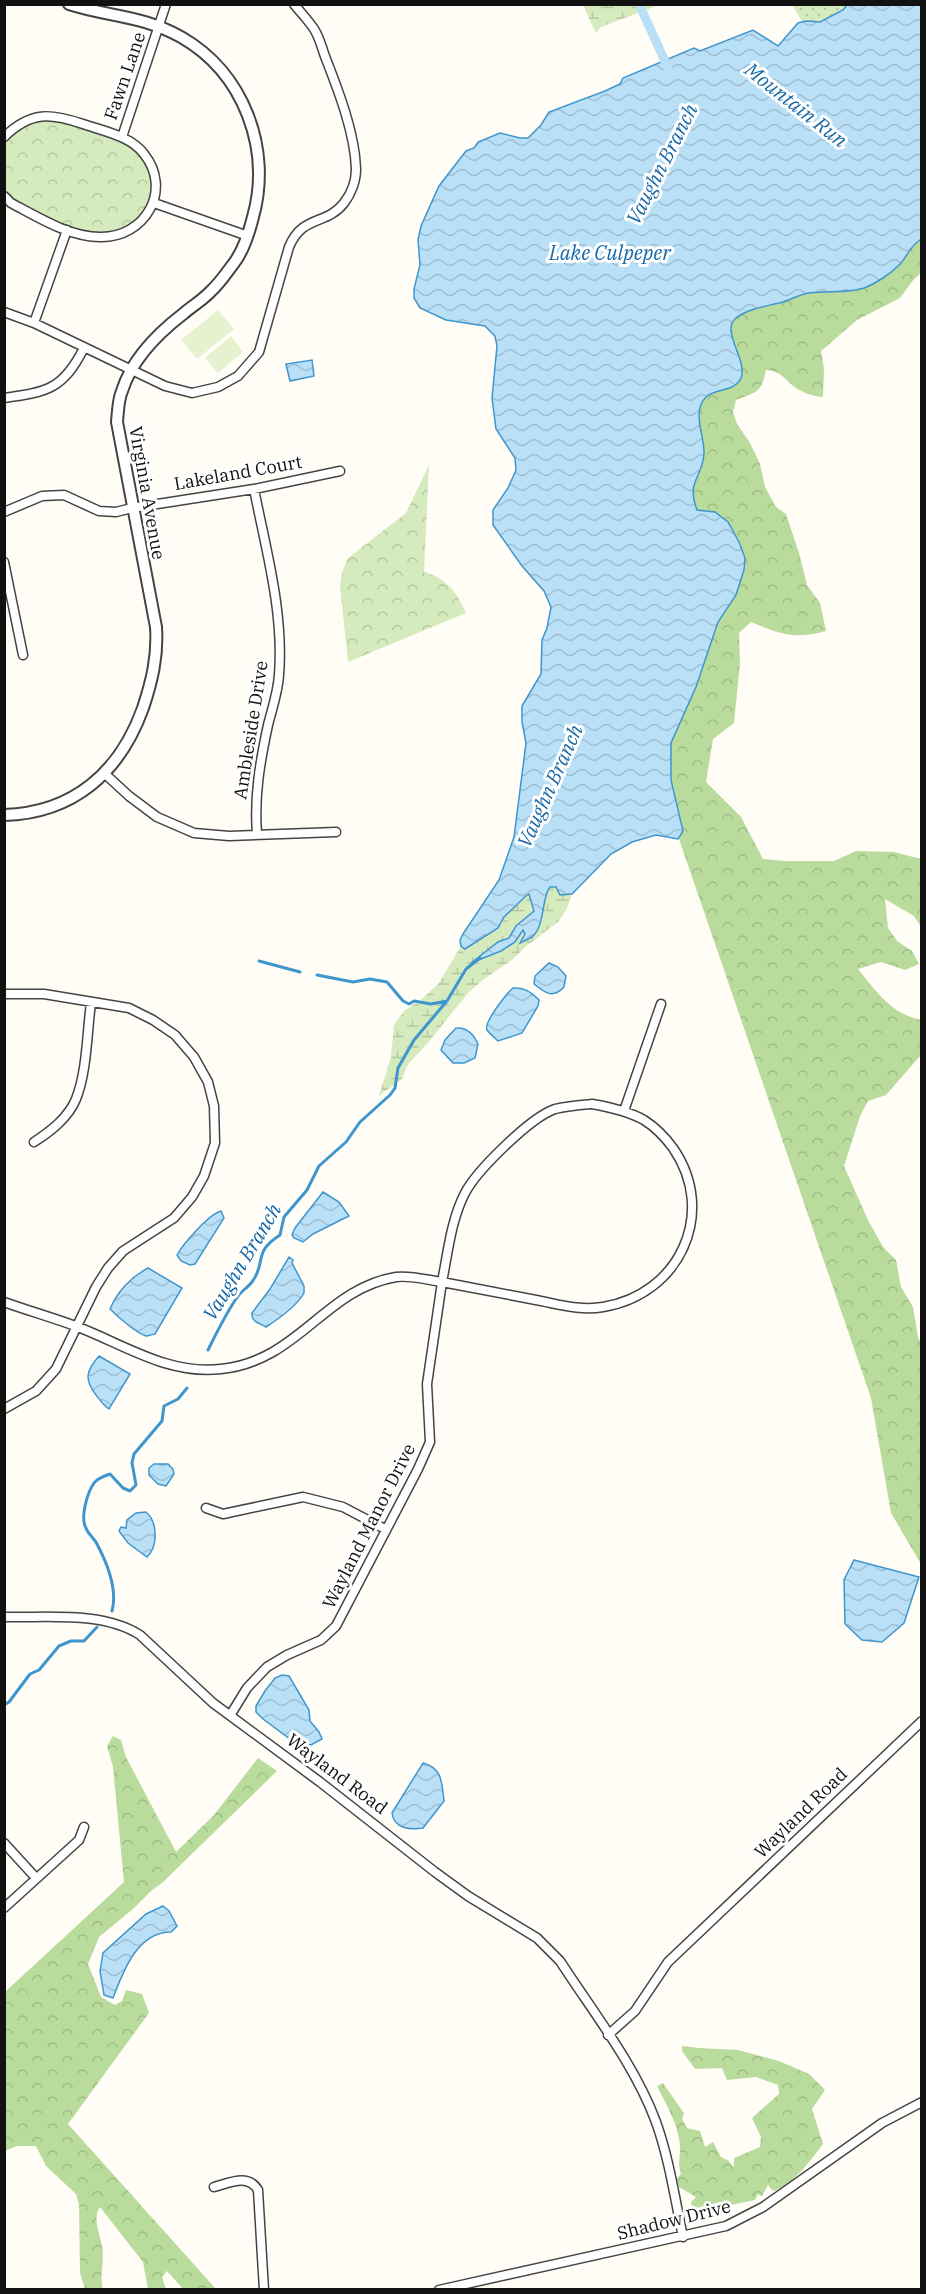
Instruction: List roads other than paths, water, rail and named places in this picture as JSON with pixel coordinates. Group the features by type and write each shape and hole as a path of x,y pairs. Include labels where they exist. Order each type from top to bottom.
{"street":[{"name":"Virginia Avenue","path":"4,815 35,813 66,802 80,794 120,755 137,723 156,664 156,627 117,422 121,392 131,369 154,338 212,291 236,261 248,236 259,196 258,147 246,107 228,78 209,57 183,38 159,26 130,16 87,10 69,4"},
{"name":"Fawn Lane","path":"122,137 166,4"},
{"path":"4,312 34,323 165,386 192,393 218,387 238,376 259,352 289,247 294,237 306,225 338,210 352,190 356,169 344,105 317,34 294,4"},
{"path":"4,137 17,125 41,115 59,116 122,137 144,152 154,170 157,188 154,203 141,221 125,232 100,237 67,230 11,203 4,196"},
{"path":"154,203 248,236"},
{"path":"34,323 67,230"},
{"path":"4,398 31,394 58,384 73,370 84,348"},
{"name":"Lakeland Court","path":"4,512 42,496 64,495 99,511 116,512 254,489 340,471"},
{"name":"Ambleside Drive","path":"254,489 281,638 279,678 258,773 255,806 257,834"},
{"path":"4,562 23,655"},
{"path":"104,773 157,817 194,833 229,836 336,832"},
{"path":"4,994 44,994 129,1008 175,1035 194,1057 208,1082 214,1106 215,1143 204,1176 192,1197 174,1218 123,1251 108,1268 96,1287 56,1369 36,1391 4,1409"},
{"path":"34,1142 50,1132 76,1099 91,1003"},
{"path":"624,1111 662,1004"},
{"name":"Wayland Manor Drive","path":"4,1302 78,1327 163,1364 192,1369 221,1369 250,1363 279,1350 339,1301 360,1288 398,1276 442,1282 584,1309 622,1303 661,1281 681,1254 692,1216 690,1186 686,1171 670,1143 644,1120 624,1111 592,1104 554,1109 538,1118 486,1166 466,1191 452,1232 442,1282 429,1360 427,1383 430,1442 418,1469 336,1626 321,1640 286,1655 267,1667 248,1688 231,1714"},
{"path":"206,1508 223,1514 303,1497 343,1507 386,1529"},
{"name":"Wayland Road","path":"4,1617 100,1620 118,1623 140,1635 196,1688 468,1896 537,1938 560,1961 632,2071 656,2121 683,2237"},
{"name":"Wayland Road","path":"608,2035 635,2011 668,1962 921,1721"},
{"path":"4,1908 79,1840 84,1827"},
{"path":"4,1843 36,1878"},
{"name":"Shadow Drive","path":"438,2289 726,2226 750,2215 882,2123 921,2102"},
{"path":"214,2187 244,2180 252,2182 258,2190 264,2289"}],"water":[{"name":"Lake Culpeper","path":"847,5 921,5 921,239 895,269 868,286 850,291 803,294 747,312 736,318 732,324 732,338 741,363 741,378 734,386 710,394 702,403 699,417 704,454 693,493 697,510 715,512 728,522 745,558 744,570 736,595 718,622 696,687 671,743 671,780 683,831 678,839 656,835 632,842 611,854 572,894 560,895 556,887 550,887 547,891 540,925 533,936 520,943 525,934 523,930 515,942 501,951 471,963 498,942 509,938 516,926 534,911 529,894 504,917 498,928 465,949 461,946 460,940 463,934 499,880 514,837 526,743 522,706 541,674 542,640 551,607 544,591 522,566 493,525 493,510 508,488 516,470 515,458 496,429 492,398 497,346 495,336 485,326 446,320 420,308 414,298 414,289 420,265 418,240 421,226 439,186 466,151 474,148 478,142 500,133 528,138 541,125 549,112 605,91 620,84 623,78 694,48 700,51 753,30 778,46 798,23 820,22 843,10"},
{"path":"312,360 314,376 290,381 286,364"},
{"path":"549,963 558,967 566,976 564,987 553,994 545,992 534,984 535,976"},
{"path":"513,988 531,992 539,1000 538,1006 522,1033 498,1041 487,1030 487,1026 496,1008"},
{"path":"456,1028 470,1032 478,1044 475,1058 464,1063 453,1063 441,1050 445,1040"},
{"path":"323,1192 339,1202 349,1216 313,1234 303,1242 294,1238 292,1235 295,1228"},
{"path":"221,1211 224,1218 195,1264 190,1265 181,1261 177,1255 185,1244 203,1223"},
{"path":"289,1257 293,1260 292,1263 304,1286 304,1293 292,1308 266,1327 254,1320 252,1313"},
{"path":"148,1268 182,1288 155,1334 146,1336 132,1328 110,1309 125,1285"},
{"path":"99,1356 130,1374 109,1409 96,1395 88,1380 91,1366"},
{"path":"154,1464 168,1464 173,1469 174,1474 166,1486 158,1484 149,1475 149,1468"},
{"path":"146,1512 153,1522 155,1534 151,1553 147,1557 128,1543 119,1531 121,1527 126,1528 127,1520 136,1513"},
{"path":"854,1560 919,1577 904,1623 882,1642 862,1640 845,1624 844,1580"},
{"path":"282,1675 289,1676 309,1710 310,1721 322,1739 311,1745 290,1739 256,1712 256,1706 265,1691 275,1678"},
{"path":"423,1763 430,1765 438,1773 442,1783 444,1801 423,1828 403,1827 396,1822 392,1813"},
{"path":"163,1906 169,1911 177,1926 171,1932 159,1934 140,1946 127,1966 113,1998 104,1995 100,1971 103,1953 146,1914"}],"waterway":[{"path":"639,4 669,70"},
{"name":"Vaughn Branch","path":"208,1350 234,1302 256,1275 266,1247 280,1235 284,1217 307,1190 319,1166 346,1142 360,1122 390,1095 395,1088 398,1068 414,1040 447,1001 466,969 480,958"},
{"path":"259,961 300,972"},
{"path":"317,975 353,982 370,979 387,982 403,1001 409,1004 414,1001 431,1004 447,1001"},
{"name":"Vaughn Branch","path":"112,1611 114,1594 108,1568 101,1551 84,1524 84,1512 91,1487 101,1477 110,1474 123,1488 130,1491 136,1485 132,1463 134,1454 162,1421 164,1406 178,1399 187,1388"},
{"name":"Vaughn Branch","path":"4,1705 9,1702 30,1674 39,1670 59,1646 71,1641 84,1641 97,1627"}],"water label":[{"name":"Mountain Run","path":"796,105"}]}
